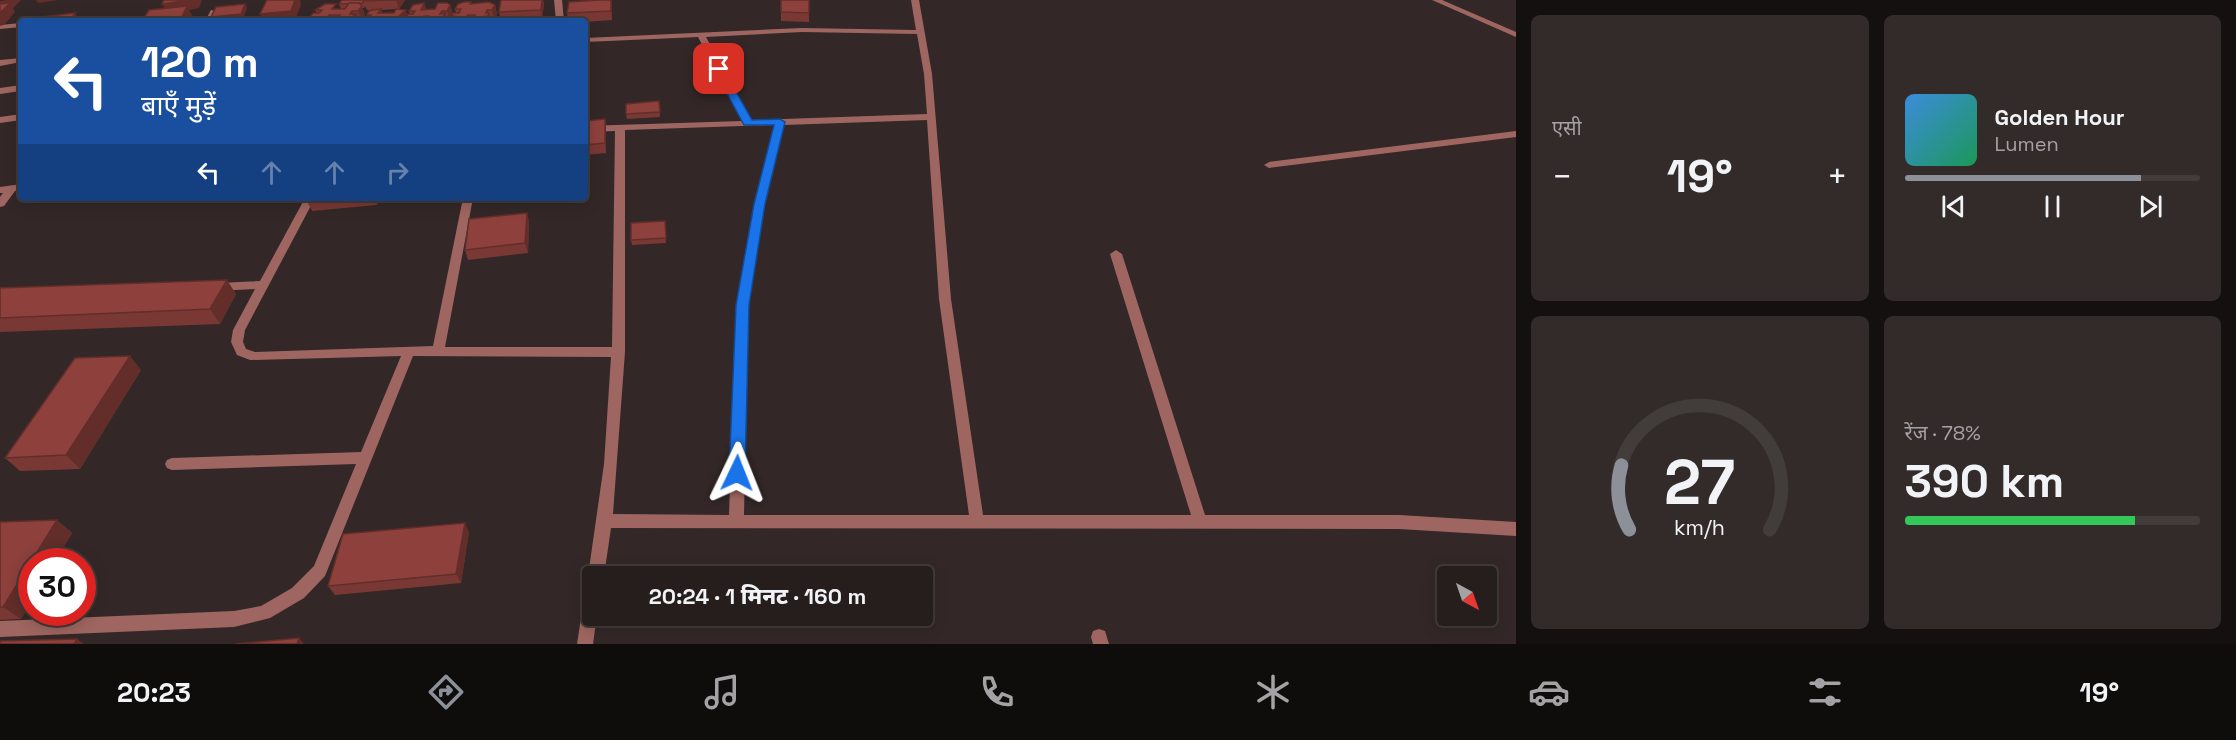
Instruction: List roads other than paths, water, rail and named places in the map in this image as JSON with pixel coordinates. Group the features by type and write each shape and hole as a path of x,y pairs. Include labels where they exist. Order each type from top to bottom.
{"street":[{"path":"558,0 560,18"},
{"path":"915,0 922,32 932,117 945,299 977,521"},
{"path":"1436,0 1516,35"},
{"path":"211,18 214,12"},
{"path":"0,27 18,25"},
{"path":"588,40 802,30 922,32"},
{"path":"700,33 748,123"},
{"path":"0,63 18,60"},
{"path":"0,91 18,88"},
{"path":"0,120 18,117"},
{"path":"588,129 932,117"},
{"path":"736,520 742,305 760,204 780,122"},
{"path":"598,566 606,520 619,352 620,128"},
{"path":"1269,165 1516,134"},
{"path":"0,190 16,188"},
{"path":"0,204 16,188"},
{"path":"308,201 239,330 237,342 241,352 254,357 409,351 619,352"},
{"path":"438,352 467,201"},
{"path":"1116,254 1200,522"},
{"path":"203,288 263,285"},
{"path":"0,629 234,619 264,613 298,593 320,571 409,351"},
{"path":"172,465 366,458"},
{"path":"606,520 1399,522 1516,529"},
{"path":"585,644 588,626"}]}
